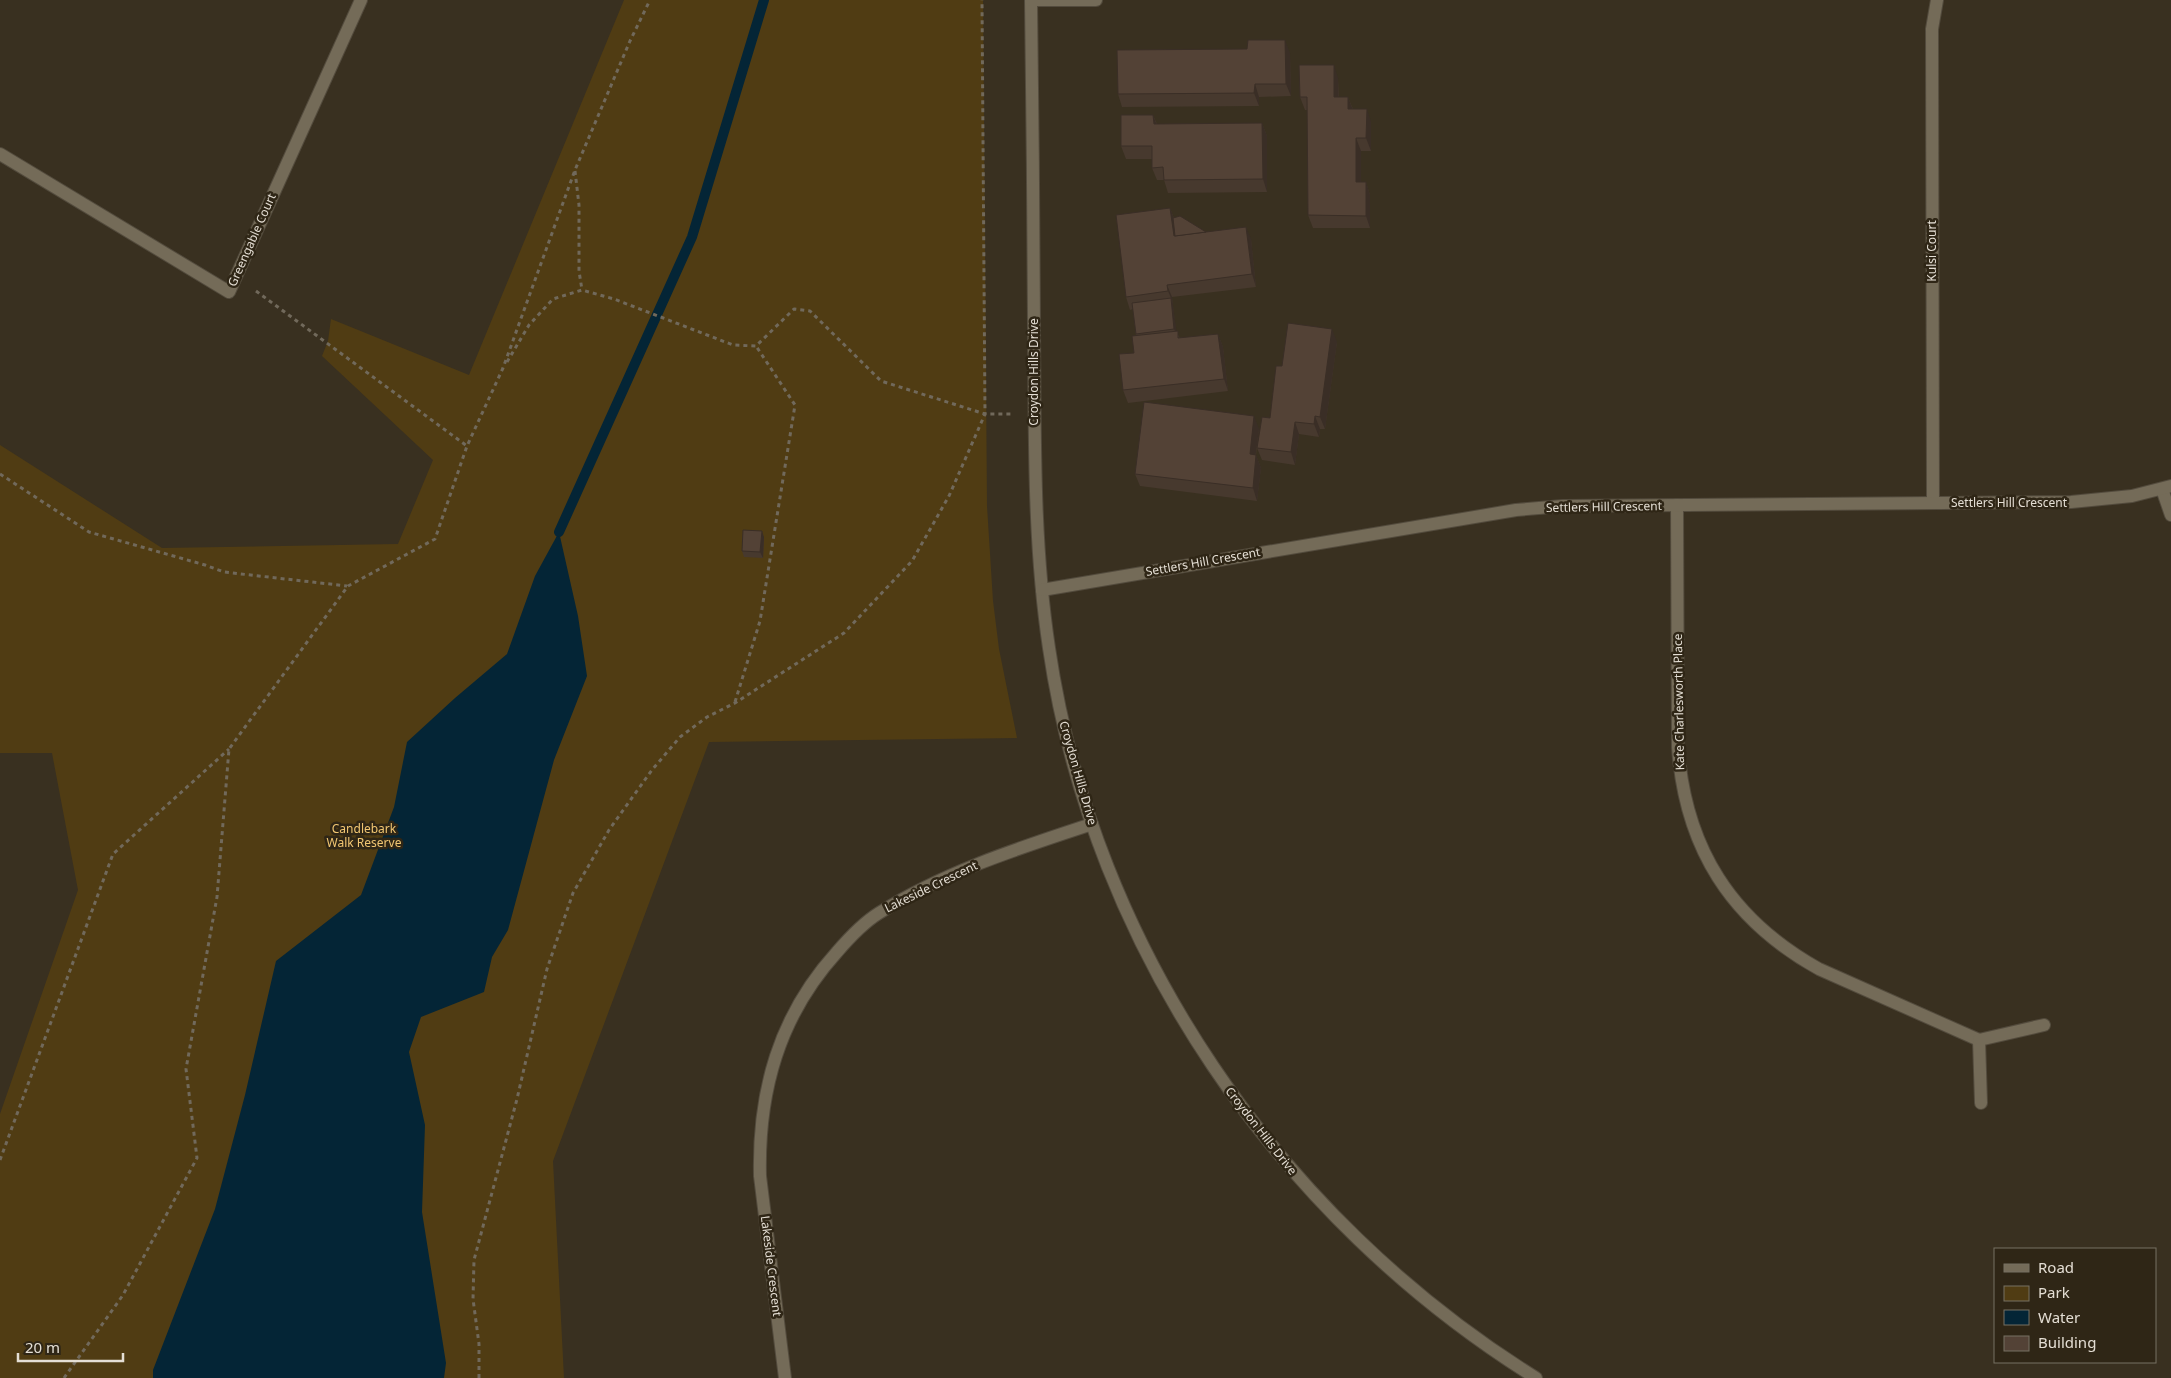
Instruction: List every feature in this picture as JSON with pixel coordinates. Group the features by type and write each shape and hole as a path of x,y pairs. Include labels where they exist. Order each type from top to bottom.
{"street":[{"name":"Greengable Court","path":"0,154 229,292 361,0"},
{"path":"1031,0 1096,0"},
{"name":"Croydon Hills Drive","path":"1031,0 1035,502 1049,649 1060,708 1092,824 1130,918 1152,964 1185,1023 1221,1080 1262,1134 1305,1186 1403,1282 1457,1325 1536,1378"},
{"name":"Kulsi Court","path":"1933,503 1932,29 1937,0"},
{"path":"2167,487 2171,515"},
{"name":"Settlers Hill Crescent","path":"1042,590 1516,510 1563,506 2102,501 2167,487"},
{"name":"Kate Charlesworth Place","path":"1677,505 1680,774 1691,825 1706,857 1724,888 1747,916 1795,956 1819,969 1979,1040"},
{"name":"Lakeside Crescent","path":"785,1378 760,1176 760,1145 764,1100 776,1056 787,1027 804,995 837,951 877,914 926,887 978,864 1092,824"},
{"path":"1981,1103 1979,1040 2044,1025"}],"path":[{"path":"0,1160 113,854 229,749 348,586 436,540 467,446 503,368 575,170 630,40 650,0"},
{"path":"479,1378 479,1344 473,1299 474,1260 517,1099 546,969 574,894 610,830 652,770 680,737 707,717 735,703 844,633 912,561 949,496 985,414 982,0"},
{"path":"575,170 579,205 579,272 582,290"},
{"path":"236,276 467,446"},
{"path":"503,368 529,325 553,299 582,290 614,299 732,345 756,346 794,310 810,311 881,381 985,414 1035,413"},
{"path":"735,703 760,621 794,405 756,346"},
{"path":"0,474 89,532 224,572 348,586"},
{"path":"64,1378 123,1295 197,1158 186,1069 217,897 229,749"}],"green space":[{"name":"Candlebark Walk Reserve","path":"624,0 983,0 987,506 993,601 999,649 1017,738 709,742 553,1161 564,1378 0,1378 0,1114 78,890 52,753 0,753 0,445 162,548 398,544 433,460 322,356 328,341 331,319 469,375"}],"water":[{"path":"559,532 578,616 587,676 554,760 508,930 492,957 484,992 421,1017 409,1052 425,1125 422,1212 446,1363 444,1378 153,1378 153,1370 215,1209 245,1095 276,961 361,895 394,807 407,742 507,654 535,576"}],"building":[{"path":"1248,40 1285,40 1286,84 1255,84 1254,93 1118,94 1117,50 1247,49"},
{"path":"1299,65 1334,65 1334,97 1348,97 1348,109 1367,109 1366,138 1356,138 1356,182 1366,182 1366,216 1308,215 1307,97 1300,97"},
{"path":"1121,115 1153,115 1154,124 1262,123 1263,179 1164,180 1163,167 1152,168 1152,146 1121,146"},
{"path":"1170,208 1174,236 1246,227 1252,274 1167,285 1168,291 1126,297 1116,215"},
{"path":"1180,216 1206,232 1175,236 1173,218"},
{"path":"1171,298 1174,329 1136,334 1132,303"},
{"path":"1288,323 1332,329 1320,417 1315,416 1314,424 1295,422 1291,452 1257,448 1262,417 1270,418 1276,366 1282,366"},
{"path":"1178,331 1178,338 1218,334 1224,379 1123,390 1119,354 1134,353 1132,336"},
{"path":"1144,402 1254,416 1250,454 1256,455 1253,488 1135,474"},
{"path":"743,530 762,531 760,552 742,551"}],"waterway":[{"path":"559,532 692,237 764,0"}]}
